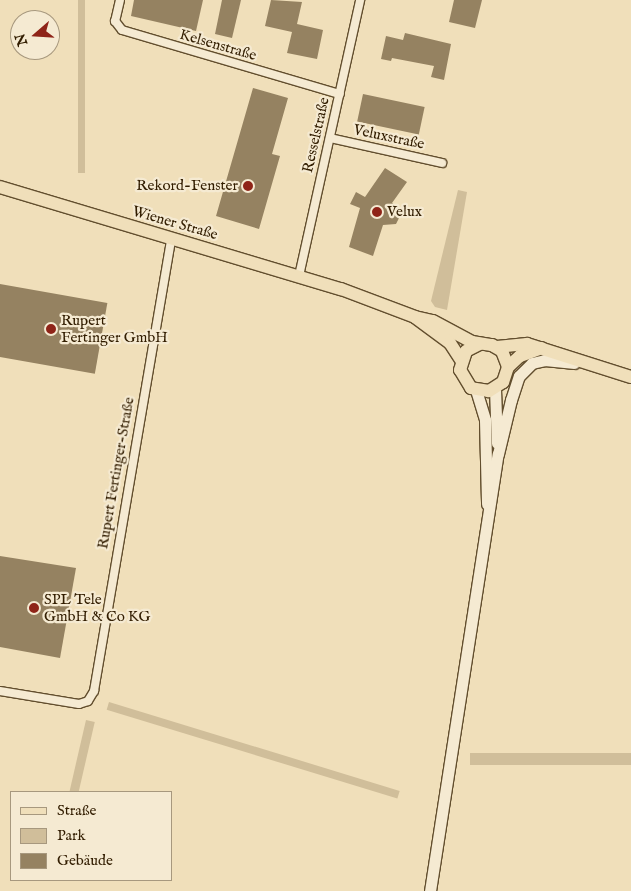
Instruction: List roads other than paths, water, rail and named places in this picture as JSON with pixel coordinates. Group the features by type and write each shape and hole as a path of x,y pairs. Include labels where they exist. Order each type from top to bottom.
{"main road":[{"name":"Wiener Straße","path":"0,187 341,289 415,318"},
{"path":"415,318 433,321 480,344 497,347 527,344 631,377"},
{"path":"415,318 450,343 462,360 464,380 476,390 483,410 486,436 484,550"},
{"path":"462,360 470,348 480,344"},
{"path":"497,347 505,356 508,367"},
{"path":"476,390 495,389 503,382 508,367 520,356 543,348"},
{"path":"430,891 498,454 515,386 526,366 545,360 606,368"},
{"path":"495,389 498,454"}],"street":[{"name":"Kelsenstraße","path":"120,0 115,21 122,30 340,94"},
{"name":"Resselstraße","path":"299,276 360,0"},
{"name":"Veluxstraße","path":"330,138 442,163"},
{"name":"Rupert Fertinger-Straße","path":"0,691 79,704 88,701 94,691 171,239"}],"place":[{"name":"Rekord-Fenster","path":"248,186"},
{"name":"Velux","path":"377,212"},
{"name":"Rupert Fertinger GmbH","path":"51,329"},
{"name":"SPL Tele GmbH & Co KG","path":"34,608"}]}
